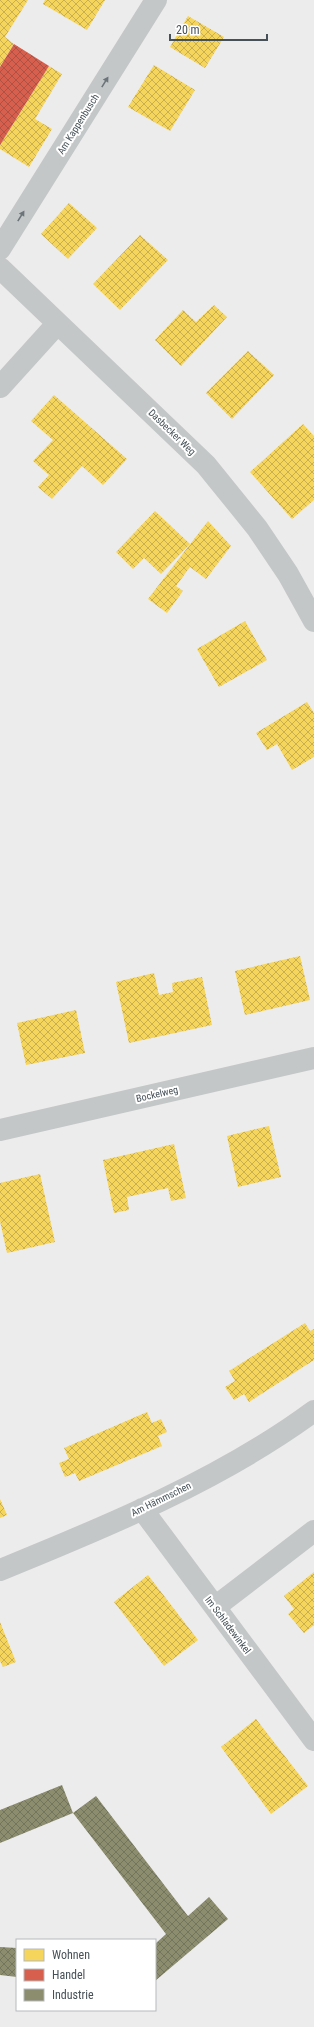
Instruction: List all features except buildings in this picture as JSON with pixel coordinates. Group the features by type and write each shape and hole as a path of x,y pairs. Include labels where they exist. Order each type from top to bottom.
{"street":[{"name":"Am Kappenbusch","path":"0,249 156,0"},
{"name":"Dasbecker Weg","path":"0,268 206,466 257,528 288,574 314,622"},
{"path":"0,387 57,324"},
{"name":"Bockelweg","path":"0,1130 314,1058"},
{"name":"Am Hämmschen","path":"0,1570 142,1509 212,1474 294,1425 314,1411"},
{"name":"Im Schladewinkel","path":"142,1509 314,1740"},
{"path":"214,1607 314,1531"}]}
